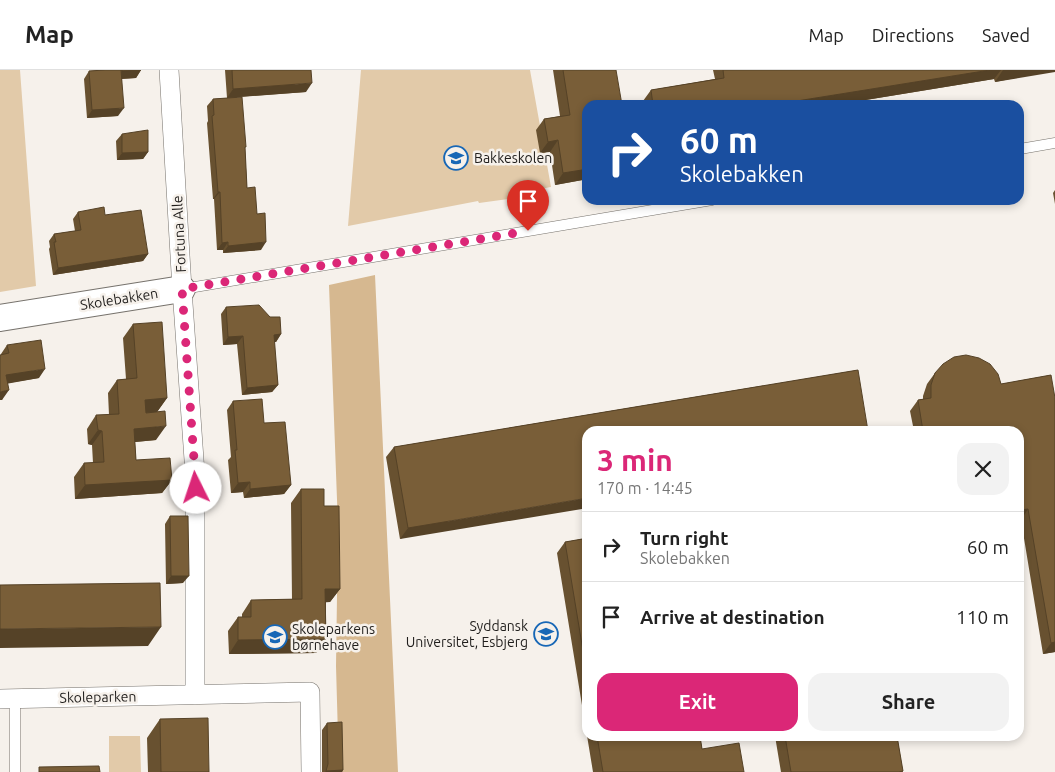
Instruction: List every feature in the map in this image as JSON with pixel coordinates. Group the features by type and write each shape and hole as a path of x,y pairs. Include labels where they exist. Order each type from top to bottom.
{"street":[{"name":"Fortuna Alle","path":"169,70 196,488"},
{"name":"Skolebakken","path":"0,318 182,289"},
{"path":"194,513 195,695"},
{"name":"Skoleparken","path":"8,699 310,692 311,772"}],"lane":[{"path":"1024,147 1055,143"},
{"name":"Skolebakken","path":"182,289 682,205"},
{"path":"8,699 15,772"}],"shaded area":[{"path":"0,70 20,70 36,286 0,292"},
{"path":"361,70 530,70 551,187 529,191 529,196 479,203 478,201 348,226"},
{"path":"375,275 398,772 339,772 336,666 338,526 329,285"},
{"path":"109,736 140,736 141,772 109,772"}],"building":[{"path":"121,70 124,108 92,110 89,71"},
{"path":"232,70 311,70 312,83 233,89"},
{"path":"563,70 616,70 621,100 582,100 582,170 563,173 558,140 548,142 544,119 570,115"},
{"path":"723,70 990,70 803,100 652,100 651,90 724,78"},
{"path":"242,97 247,188 255,187 257,214 265,213 266,242 228,246 228,242 222,243 220,192 218,192 212,116 214,115 213,99"},
{"path":"148,130 148,152 122,153 122,134"},
{"path":"104,207 105,215 141,210 148,254 58,268 54,234 81,230 78,212"},
{"path":"259,305 270,317 280,317 281,334 274,335 278,385 247,388 243,336 228,337 226,307"},
{"path":"162,322 167,398 145,400 146,413 165,411 166,426 134,429 136,460 170,458 172,480 85,485 84,463 104,462 102,431 98,430 96,415 119,414 117,380 137,378 133,324"},
{"path":"41,340 45,369 6,375 9,390 0,392 0,355 9,353 7,345"},
{"path":"966,355 979,358 990,364 998,374 1001,384 1051,375 1055,398 1055,642 1051,643 1028,509 1024,510 1024,426 922,426 918,400 931,398 931,385 935,373 943,364 954,357"},
{"path":"858,370 867,426 582,426 582,499 408,528 394,447"},
{"path":"262,399 264,423 285,422 291,485 250,489 250,482 238,483 233,401"},
{"path":"301,489 324,489 324,506 339,506 340,589 325,589 326,639 238,640 238,617 251,617 251,600 302,599"},
{"path":"170,516 188,516 189,576 171,576"},
{"path":"582,539 582,645 565,542"},
{"path":"160,583 161,627 0,629 0,585"},
{"path":"208,718 209,772 161,772 160,719"},
{"path":"342,722 343,770 326,771 328,764 327,723"},
{"path":"598,741 701,741 702,749 739,743 744,772 603,772"},
{"path":"786,741 898,741 903,771 899,772 791,772"},
{"path":"99,766 100,772 39,772 39,767"}],"place":[{"name":"Bakkeskolen","path":"456,158"},
{"name":"Syddansk Universitet, Esbjerg","path":"546,634"},
{"name":"Skoleparkens børnehave","path":"275,637"}],"route":[{"path":"196,488 182,289 528,231"}]}
